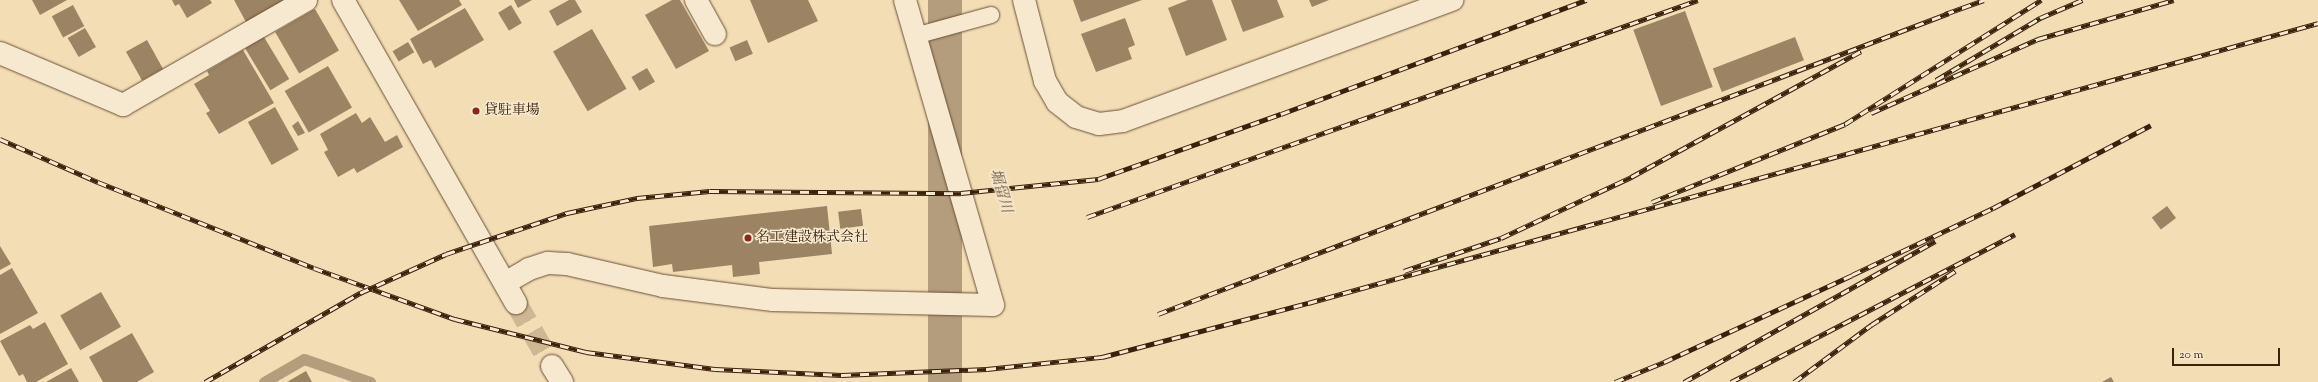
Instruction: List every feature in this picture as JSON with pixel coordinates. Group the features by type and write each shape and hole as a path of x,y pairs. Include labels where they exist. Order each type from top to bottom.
{"street":[{"path":"0,53 123,105 306,0"},
{"path":"343,0 516,303"},
{"path":"696,0 716,34"},
{"path":"505,283 529,269 548,264 567,264 663,286 773,300 993,304 920,35 905,0"},
{"path":"1024,0 1045,81 1057,102 1076,117 1099,124 1123,121 1452,0"}],"lane":[{"path":"920,35 991,15"}],"water":[{"path":"928,0 962,0 962,382 928,382"}],"building":[{"path":"32,0 67,0 40,15"},
{"path":"172,0 210,0 212,3 187,18 179,4 175,6"},
{"path":"234,0 284,0 246,22"},
{"path":"399,0 459,0 462,5 418,31"},
{"path":"514,0 532,0 518,8"},
{"path":"569,0 575,0 582,12 557,26 549,11"},
{"path":"672,0 680,0 709,51 676,69 645,15"},
{"path":"750,0 808,0 818,21 768,43"},
{"path":"1073,0 1142,0 1081,22"},
{"path":"1188,0 1212,0 1227,40 1186,56 1168,8"},
{"path":"1231,0 1277,0 1284,17 1243,32"},
{"path":"1309,0 1329,0 1312,7"},
{"path":"73,5 84,26 63,37 52,16"},
{"path":"511,5 522,23 509,31 498,13"},
{"path":"465,8 484,40 435,68 431,60 423,64 410,39"},
{"path":"315,9 339,51 299,74 275,32"},
{"path":"1685,11 1713,87 1661,106 1633,30"},
{"path":"1125,18 1135,45 1128,48 1132,59 1096,72 1081,34"},
{"path":"85,28 96,47 79,57 68,38"},
{"path":"592,29 626,89 588,111 553,52"},
{"path":"264,37 289,79 270,90 245,48"},
{"path":"1795,37 1804,60 1722,92 1713,69"},
{"path":"147,40 163,69 142,80 126,52"},
{"path":"747,40 753,54 735,61 730,47"},
{"path":"408,42 414,52 399,62 393,51"},
{"path":"243,50 274,103 219,134 206,113 210,111 194,84 209,75 207,71"},
{"path":"328,66 352,108 309,133 285,91"},
{"path":"647,68 655,82 639,91 631,77"},
{"path":"275,107 299,150 272,165 248,122"},
{"path":"356,113 362,123 370,117 385,142 397,135 403,147 357,173 354,168 338,177 324,152 328,150 320,134"},
{"path":"298,121 305,133 298,136 292,126"},
{"path":"827,206 832,254 759,262 760,274 733,277 732,265 673,272 672,264 653,267 649,226"},
{"path":"2167,206 2176,218 2161,229 2152,217"},
{"path":"861,209 863,226 840,229 838,212"},
{"path":"0,246 11,264 0,270"},
{"path":"12,268 38,313 0,334 0,275"},
{"path":"101,292 121,327 80,350 60,316"},
{"path":"45,322 68,364 36,382 27,382 23,374 19,376 0,341 30,325 33,329"},
{"path":"132,333 154,372 137,382 103,382 89,357"},
{"path":"71,368 79,382 46,382"},
{"path":"306,371 312,382 287,382"},
{"path":"2111,377 2114,382 2102,382"}],"waterway":[{"path":"264,382 304,359 370,382"}],"tunnel":[{"path":"516,303 552,366"}],"railway":[{"path":"205,382 360,293 446,254 567,213 637,198 710,191 961,193 1098,179 1281,114 1586,0"},
{"path":"1087,217 1698,0"},
{"path":"1945,14 1984,0"},
{"path":"1652,202 1845,124 2041,0"},
{"path":"1936,80 2040,18 2082,0"},
{"path":"1871,113 2038,39 2174,0"},
{"path":"1158,314 1949,13"},
{"path":"0,139 98,182 314,268 455,319 586,352 715,369 842,375 987,369 1102,357 1308,303 2318,23"},
{"path":"1404,271 1501,238 1631,177 1861,51"},
{"path":"1615,382 1664,362 1993,208 2151,125"},
{"path":"1731,382 2015,234"},
{"path":"1684,382 1935,241"},
{"path":"1794,382 1871,325 1955,271"}],"place":[{"name":"貸駐車場","path":"476,111"},
{"name":"名工建設株式会社","path":"748,238"}],"water label":[{"name":"堀留川","path":"1000,191"}]}
